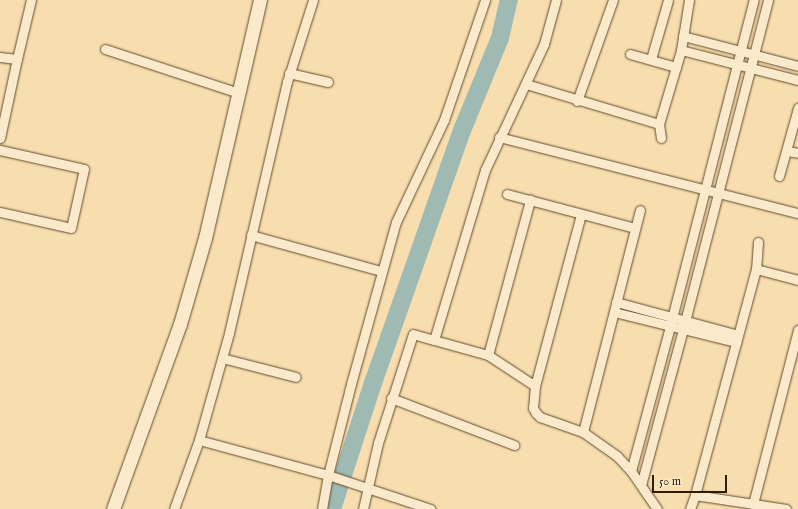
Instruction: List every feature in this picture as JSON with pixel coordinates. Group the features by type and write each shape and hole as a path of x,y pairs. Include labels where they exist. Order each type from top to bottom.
{"street":[{"path":"0,138 31,0"},
{"path":"112,509 180,324 212,211 260,0"},
{"path":"174,509 199,440 222,358 289,73 313,0"},
{"path":"322,509 333,476 382,271 396,222 444,120 485,0"},
{"path":"434,340 485,170 499,137 526,84 544,44 556,0"},
{"path":"577,101 613,0"},
{"path":"651,59 668,0"},
{"path":"661,138 659,124 681,50 689,0"},
{"path":"631,471 754,0"},
{"path":"641,485 768,0"},
{"path":"683,36 798,66"},
{"path":"105,49 239,93"},
{"path":"681,50 798,80"},
{"path":"630,54 676,67"},
{"path":"1,55 17,59"},
{"path":"289,73 328,82"},
{"path":"526,84 577,101 659,124"},
{"path":"779,176 798,108"},
{"path":"499,137 798,212"},
{"path":"0,150 84,169 71,228 0,212"},
{"path":"787,151 798,154"},
{"path":"507,194 635,228"},
{"path":"488,355 530,200"},
{"path":"583,432 640,210"},
{"path":"581,214 535,386 533,408 540,417 583,432 617,456 631,471 657,509"},
{"path":"251,235 382,271"},
{"path":"690,509 756,269 758,242"},
{"path":"756,269 798,280"},
{"path":"616,302 684,325 737,338"},
{"path":"614,312 671,321"},
{"path":"753,504 798,330"},
{"path":"363,509 364,486 413,334 488,355 535,386"},
{"path":"222,358 296,377"},
{"path":"392,398 514,445"},
{"path":"199,440 333,476 430,509"},
{"path":"695,495 786,509"}],"waterway":[{"path":"332,509 373,383 463,128 500,38 509,0"}]}
